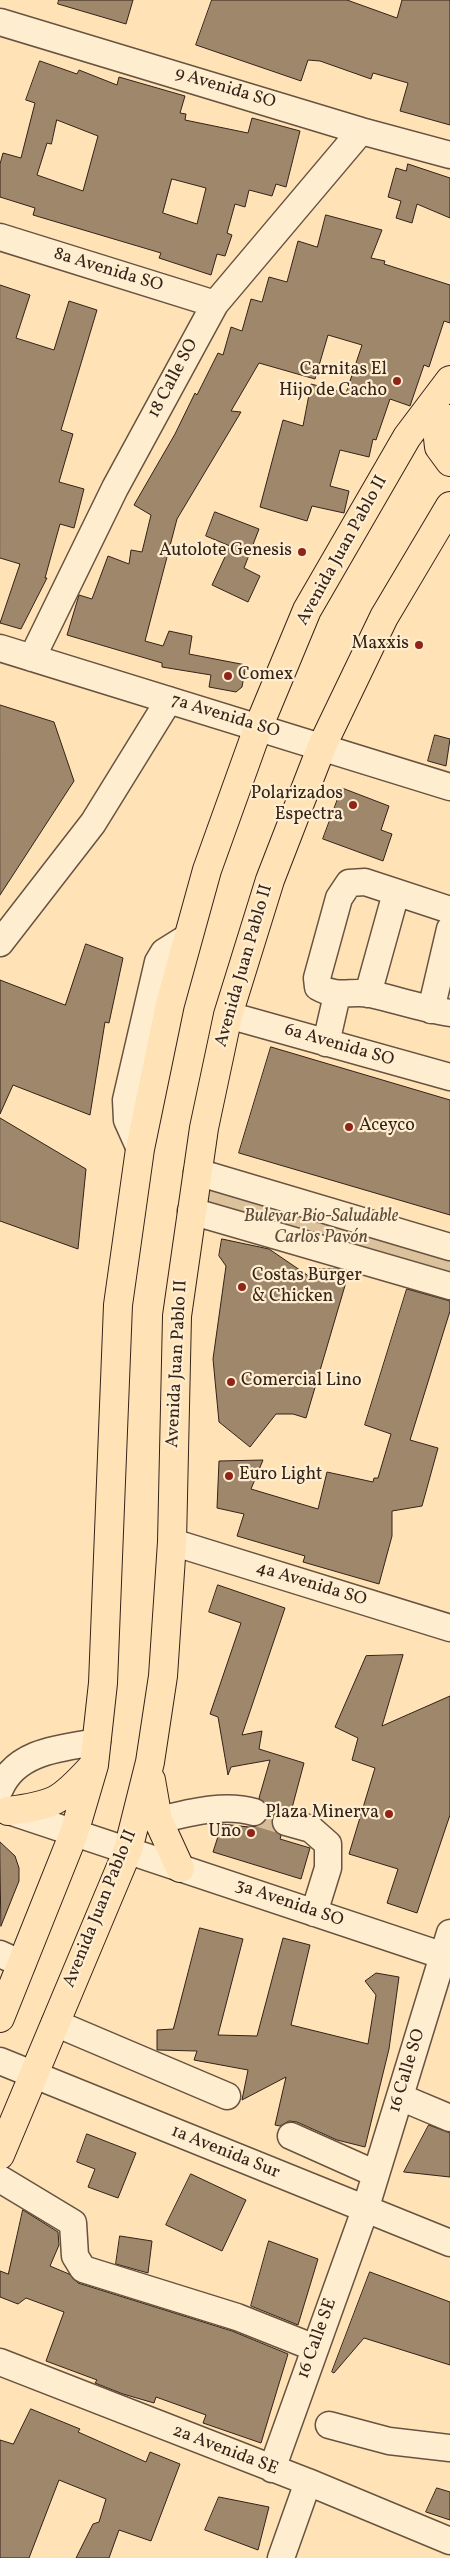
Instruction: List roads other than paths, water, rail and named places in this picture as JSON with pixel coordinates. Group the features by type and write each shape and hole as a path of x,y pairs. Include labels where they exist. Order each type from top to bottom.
{"highway":[{"name":"Avenida Juan Pablo II","path":"0,2018 11,1959 74,1833 95,1754 103,1682 118,1305 140,1149 170,1004 188,937 207,870 258,728 307,610 407,437 450,380"},
{"path":"450,419 438,438 439,447 450,462"},
{"name":"Avenida Juan Pablo II","path":"0,2155 128,1850 150,1762 163,1676 172,1542 177,1316 190,1212 228,1015 270,880 322,746 384,617 450,506"},
{"path":"3,1803 31,1808 59,1800 95,1754"},
{"path":"150,1762 151,1792 158,1820 180,1868"}],"street":[{"name":"9 Avenida SO","path":"0,22 361,131 450,154"},
{"name":"18 Calle SO","path":"32,658 115,488 215,304 361,131"},
{"name":"8a Avenida SO","path":"0,237 215,304"},
{"name":"7a Avenida SO","path":"0,648 450,787"},
{"path":"0,943 93,823 169,700"},
{"path":"450,910 365,882 349,884 339,898 317,978 318,986 337,995 368,994 440,1012 450,929"},
{"path":"368,994 396,893"},
{"path":"326,1043 337,995"},
{"name":"6a Avenida SO","path":"228,1015 450,1077"},
{"path":"197,1172 450,1247"},
{"path":"190,1212 450,1286"},
{"name":"4a Avenida SO","path":"172,1542 450,1628"},
{"path":"3,1803 13,1770 38,1752 95,1754"},
{"name":"3a Avenida SO","path":"3,1803 74,1833 314,1913 448,1949"},
{"path":"158,1820 192,1812 219,1809 244,1809 254,1812"},
{"path":"286,1822 312,1829 328,1844 328,1868 314,1913"},
{"name":"16 Calle SO","path":"365,2210 448,1949"},
{"path":"55,2023 227,2096"},
{"name":"1a Avenida Sur","path":"0,2061 450,2243"},
{"path":"400,2097 450,2118"},
{"path":"291,2136 376,2174"},
{"path":"0,2178 73,2223 75,2256 83,2269 237,2317 315,2348"},
{"name":"16 Calle SE","path":"272,2469 365,2210"},
{"name":"2a Avenida SE","path":"0,2362 308,2482 450,2541"},
{"path":"329,2425 389,2441 450,2448"},
{"path":"282,2558 308,2482"}],"tunnel":[{"path":"254,1812 286,1822"}],"place":[{"name":"Carnitas El Hijo de Cacho","path":"397,381"},
{"name":"Autolote Genesis","path":"302,552"},
{"name":"Maxxis","path":"419,645"},
{"name":"Comex","path":"228,676"},
{"name":"Polarizados Espectra","path":"353,805"},
{"name":"Aceyco","path":"349,1127"},
{"name":"Costas Burger & Chicken","path":"242,1287"},
{"name":"Comercial Lino","path":"231,1382"},
{"name":"Euro Light","path":"229,1476"},
{"name":"Plaza Minerva","path":"389,1814"},
{"name":"Uno","path":"251,1833"}],"park label":[{"name":"Bulevar Bio-Saludable Carlos Pavón","path":"321,1228"}]}
